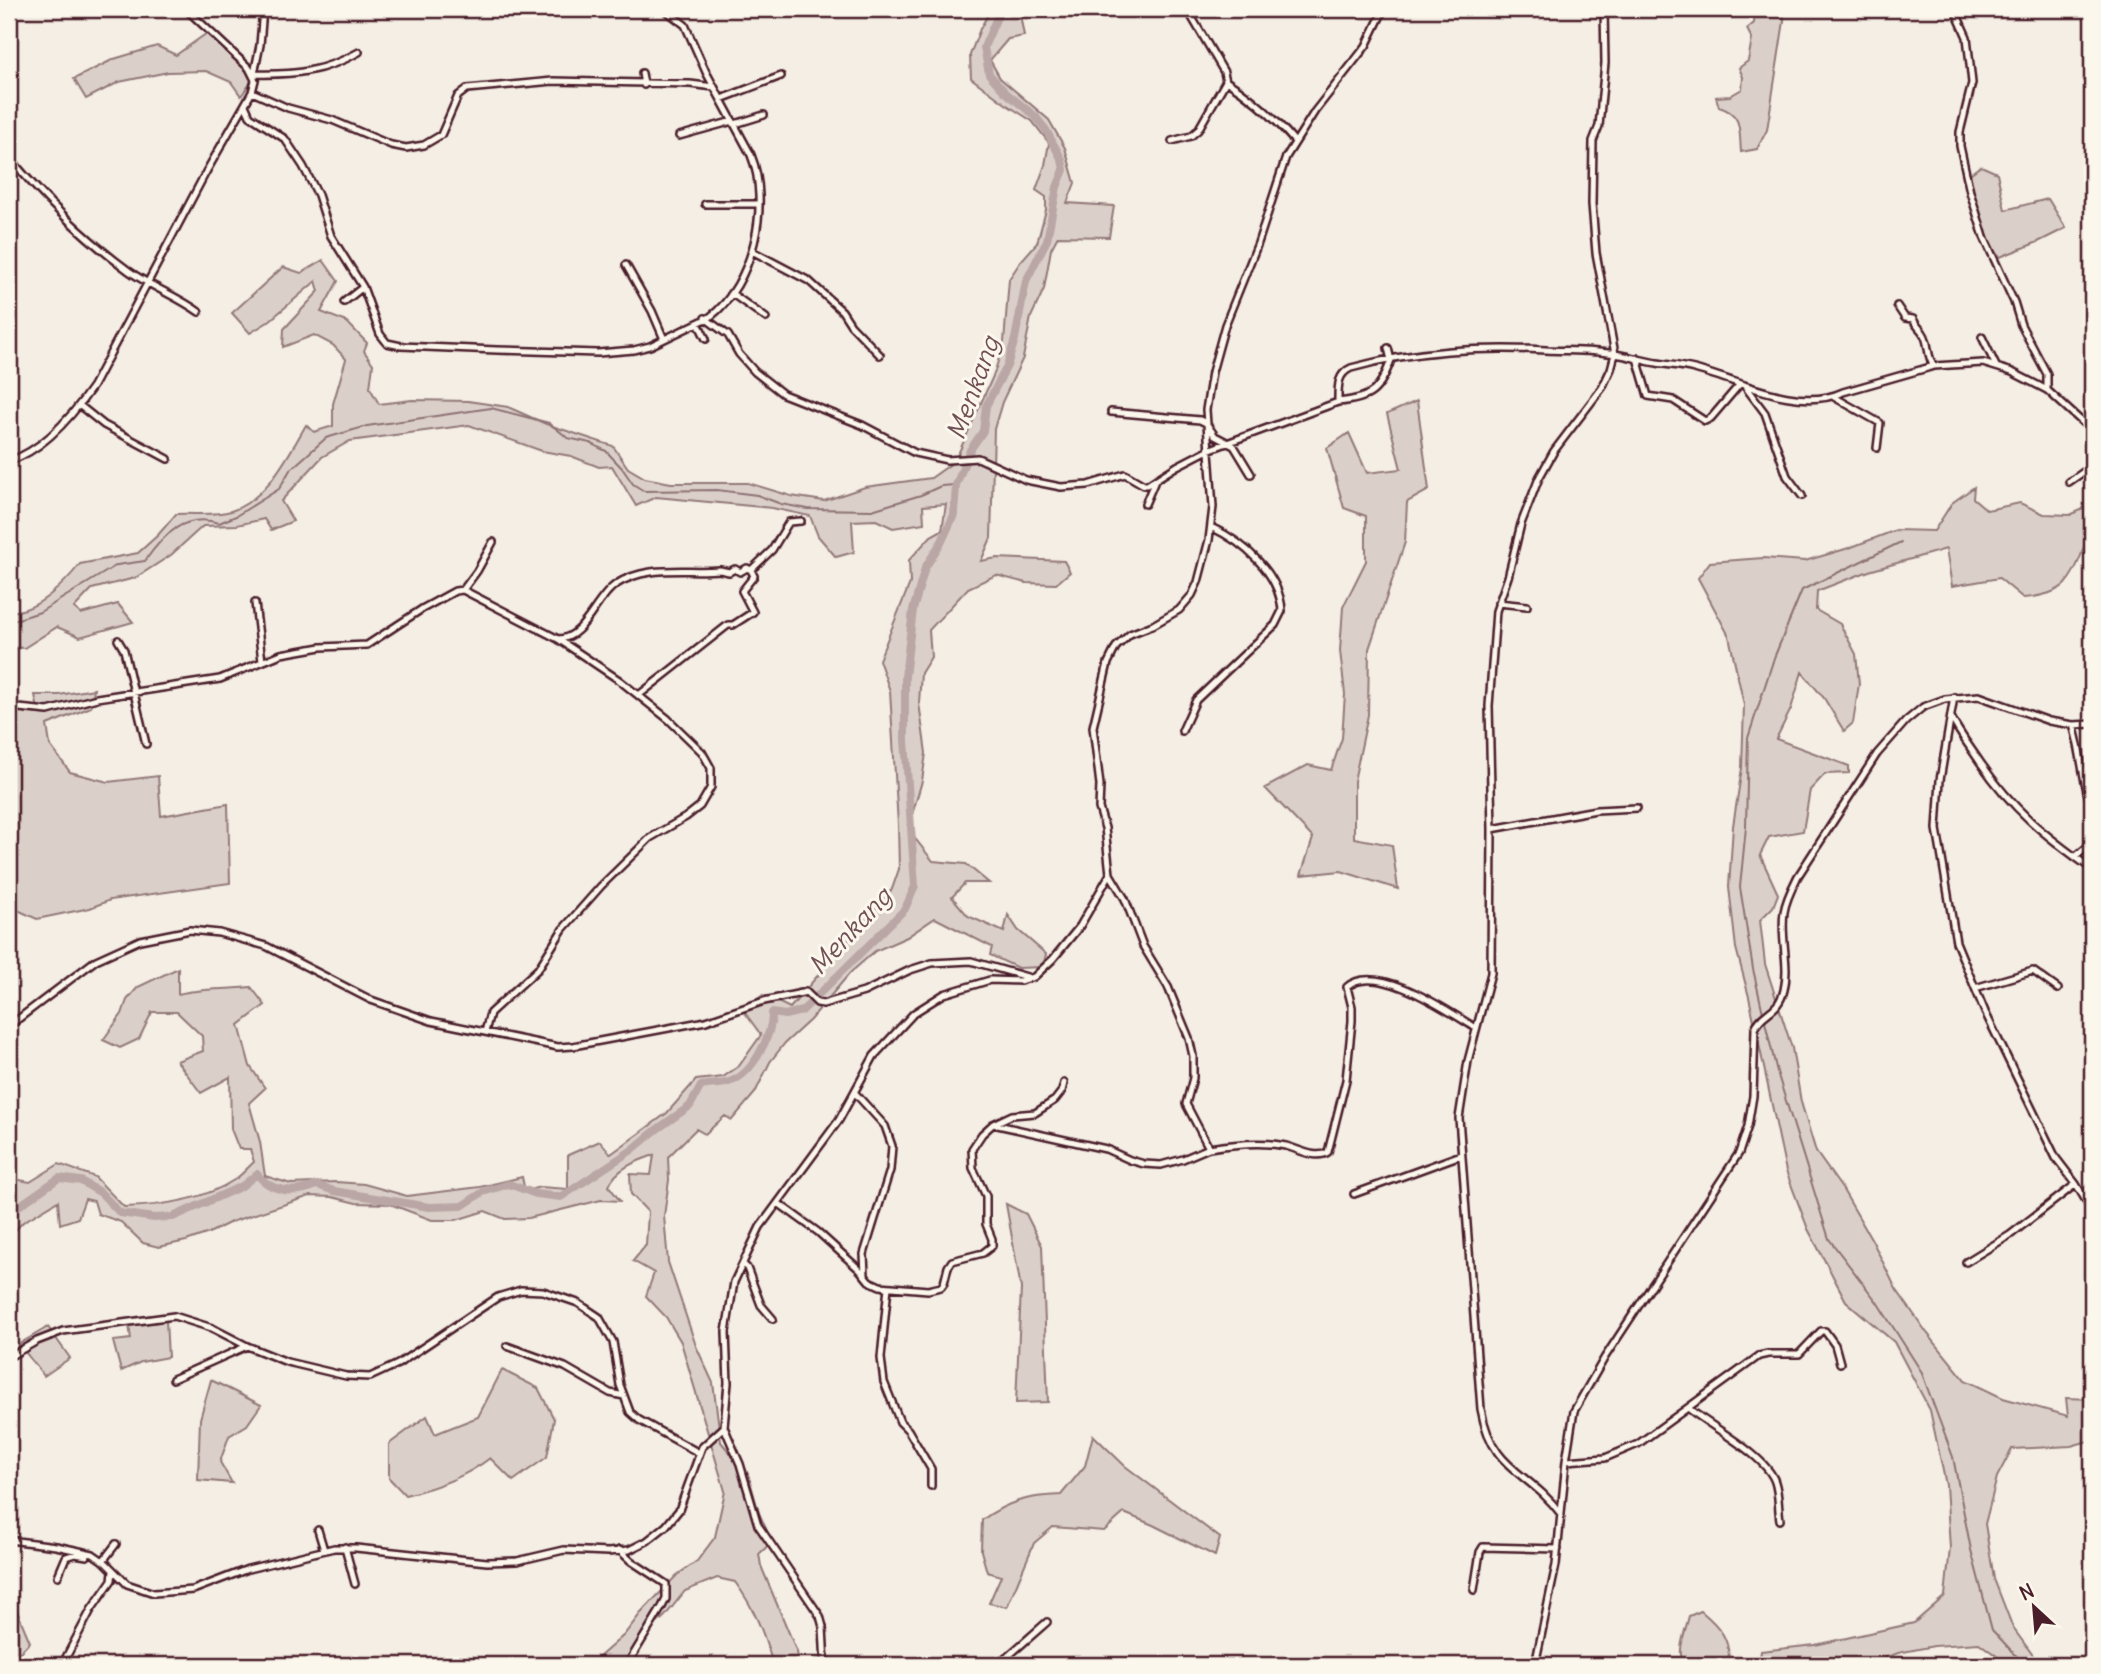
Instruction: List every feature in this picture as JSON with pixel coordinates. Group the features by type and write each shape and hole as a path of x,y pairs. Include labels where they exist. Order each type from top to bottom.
{"street":[{"path":"186,9 254,74 319,70 359,52"},
{"path":"9,461 34,449 79,405 105,367 147,283 251,92 260,45 263,9"},
{"path":"245,105 250,116 285,139 297,156 318,195 331,236 363,286 380,334 387,342 401,346 598,353 643,349 698,323 718,310 744,272 757,229 759,204 754,162 685,25 664,9"},
{"path":"1172,141 1191,136 1198,130 1226,81 1224,72 1187,9"},
{"path":"1209,1148 1186,1104 1193,1078 1193,1056 1189,1038 1168,987 1146,953 1125,899 1110,874 1100,808 1093,727 1108,663 1116,647 1130,634 1171,616 1187,602 1198,582 1213,507 1206,423 1212,372 1222,332 1262,232 1284,162 1315,111 1361,54 1384,9"},
{"path":"1561,1514 1544,1493 1501,1459 1484,1428 1480,1409 1472,1270 1461,1155 1461,1097 1491,973 1489,695 1498,603 1508,577 1521,524 1539,478 1554,451 1602,388 1615,354 1600,276 1592,204 1593,141 1599,126 1605,63 1604,9"},
{"path":"1958,9 1958,17 1967,37 1972,83 1960,132 1960,146 1970,192 1984,237 2014,302 2021,325 2047,374 2047,390"},
{"path":"642,73 644,85"},
{"path":"721,99 781,76"},
{"path":"251,92 288,108 339,122 391,145 406,148 424,145 441,135 458,96 467,89 553,81 690,84 714,87"},
{"path":"1226,81 1256,102 1295,142"},
{"path":"679,136 764,115"},
{"path":"9,157 30,183 83,236 147,283 199,312"},
{"path":"705,204 759,204"},
{"path":"752,251 809,282 842,311 851,325 880,355"},
{"path":"626,265 652,311 664,339"},
{"path":"344,302 363,286"},
{"path":"731,293 766,318"},
{"path":"1897,306 1905,318 1913,319 1924,334 1929,360 1934,366"},
{"path":"705,318 728,335 739,354 755,372 790,399 862,425 915,453 947,460 971,458 990,461 1026,480 1061,487 1088,485 1125,474 1144,485 1208,450 1338,402 1359,399 1374,392 1381,385 1391,360 1388,348"},
{"path":"698,323 706,339"},
{"path":"1982,337 1996,366"},
{"path":"1338,402 1339,381 1343,372 1365,364 1430,351 1477,348 1615,354 1690,368 1794,397 1834,397 1843,392 1934,366 1973,363 1996,366 2047,390 2092,432"},
{"path":"1637,358 1648,396 1673,400 1705,421 1711,418 1742,384"},
{"path":"1742,384 1765,413 1787,476 1802,496"},
{"path":"1834,397 1880,423 1877,448"},
{"path":"79,405 100,423 169,459"},
{"path":"1111,412 1192,419 1206,423 1215,436 1231,443 1251,474"},
{"path":"2069,482 2092,466"},
{"path":"1145,504 1149,490 1156,480"},
{"path":"751,570 772,550 789,522 801,521"},
{"path":"1182,731 1195,700 1275,625 1282,611 1277,589 1261,564 1253,555 1211,527"},
{"path":"463,590 477,572 492,542"},
{"path":"558,639 572,635 608,591 639,574 666,570 751,570"},
{"path":"639,695 720,631 753,612 742,593 754,576 751,570"},
{"path":"9,707 48,711 80,701 229,677 262,661 321,647 367,645 434,602 455,591 463,590 558,639 639,695 668,719 708,759 711,768 709,792 693,811 650,838 601,886 563,929 538,969 490,1013 485,1032"},
{"path":"255,603 262,661"},
{"path":"1498,603 1527,606"},
{"path":"118,640 124,650 146,744"},
{"path":"1954,697 1940,779 1937,829 1952,926 1975,988 2056,1158 2092,1211"},
{"path":"1535,1665 1558,1549 1566,1461 1574,1411 1584,1390 1742,1147 1753,1096 1755,1028 1759,1021 1777,1006 1786,980 1784,913 1789,893 1826,830 1877,754 1913,713 1936,701 1954,697 1985,697 2043,720 2073,724 2092,723"},
{"path":"1950,716 2001,792 2025,817 2092,869"},
{"path":"2073,724 2083,764 2084,787 2092,809"},
{"path":"1492,830 1596,810 1637,808"},
{"path":"2075,857 2092,843"},
{"path":"825,1665 822,1648 824,1632 820,1616 758,1525 740,1464 724,1427 728,1383 726,1332 730,1294 760,1227 839,1120 874,1056 898,1029 928,1003 944,994 974,983 990,980 1020,981 1034,976 1047,966 1080,926 1110,874"},
{"path":"9,1026 96,960 139,940 190,930 219,933 266,946 381,1004 431,1021 558,1047 706,1021 771,999 806,992 817,1003 823,1004 864,992 920,966 949,961 971,961 1022,977 1034,976"},
{"path":"1975,988 2033,971 2058,989"},
{"path":"993,1125 1106,1149 1144,1164 1161,1165 1209,1148 1264,1144 1319,1155 1328,1152 1346,1080 1352,1021 1347,987 1370,980 1390,984 1434,1001 1476,1028"},
{"path":"778,1203 818,1232 871,1283 928,1290 941,1287 947,1267 952,1261 990,1248 992,1239 986,1224 986,1196 978,1180 971,1154 973,1146 982,1133 1012,1115 1038,1112 1055,1100 1064,1083"},
{"path":"855,1093 886,1126 892,1146 890,1170 864,1254 865,1275"},
{"path":"1354,1194 1461,1155"},
{"path":"1966,1262 2010,1235 2076,1184"},
{"path":"743,1264 763,1309 773,1319"},
{"path":"888,1287 881,1358 884,1382 902,1425 908,1430 931,1469 930,1486"},
{"path":"9,1357 37,1341 63,1331 174,1316 212,1328 247,1346 293,1364 346,1376 370,1377 398,1364 498,1297 521,1290 543,1291 578,1303 599,1317 613,1342 624,1396 633,1415 699,1453"},
{"path":"1566,1461 1612,1456 1638,1444 1759,1356 1799,1353 1821,1331 1825,1331 1831,1338 1840,1363"},
{"path":"173,1378 247,1346"},
{"path":"507,1346 565,1367 610,1392 624,1396"},
{"path":"1688,1408 1741,1445 1771,1473 1777,1489 1780,1520"},
{"path":"9,1540 76,1549 93,1554 103,1560 127,1584 154,1593 167,1594 193,1590 248,1569 345,1547 497,1562 517,1561 564,1550 619,1550 638,1545 667,1527 683,1500 699,1453 708,1439 724,1427"},
{"path":"318,1530 324,1550"},
{"path":"58,1576 69,1556 83,1555 104,1562 116,1544"},
{"path":"345,1547 355,1584"},
{"path":"1474,1590 1483,1547 1558,1549"},
{"path":"619,1550 666,1584 666,1599 627,1665"},
{"path":"62,1665 91,1610 112,1580 113,1570"},
{"path":"998,1665 1047,1622"}],"shaded area":[{"path":"991,9 1019,9 1024,36 1008,39 990,60 1000,78 1049,120 1065,148 1075,183 1067,203 1114,206 1109,237 1058,236 1051,249 1044,289 1031,317 1023,358 1002,402 994,429 991,538 981,561 997,558 1064,561 1070,572 1056,584 1026,583 996,575 968,588 929,630 931,657 921,673 919,703 926,753 922,781 912,815 913,836 933,861 966,864 989,883 965,883 952,897 968,916 1004,932 1008,915 1018,930 1046,954 1043,967 1018,968 990,955 992,947 935,918 907,937 875,951 850,973 810,1020 785,1043 770,1062 755,1093 732,1120 725,1116 705,1134 696,1129 668,1157 669,1180 664,1216 668,1262 696,1346 713,1383 721,1442 748,1474 759,1513 772,1542 759,1554 761,1566 797,1652 799,1665 773,1665 758,1622 742,1592 735,1582 717,1578 685,1591 665,1616 642,1637 623,1663 590,1665 624,1635 677,1575 697,1561 715,1537 725,1491 681,1342 666,1317 646,1296 654,1273 633,1261 646,1245 648,1212 631,1194 630,1174 651,1175 654,1155 628,1166 612,1180 609,1186 620,1201 601,1200 529,1218 505,1219 485,1211 456,1220 432,1220 390,1204 356,1203 332,1197 310,1196 231,1222 186,1241 159,1247 143,1243 121,1222 98,1214 94,1201 85,1199 78,1218 60,1224 58,1201 23,1222 9,1237 9,1178 30,1182 59,1164 95,1177 124,1207 167,1204 195,1198 237,1178 254,1162 250,1149 239,1149 231,1129 230,1077 201,1093 177,1061 203,1051 202,1036 177,1012 152,1012 139,1039 120,1048 103,1040 138,987 178,968 178,994 251,987 265,1005 239,1025 250,1066 265,1088 249,1103 260,1142 265,1176 291,1184 364,1184 407,1196 480,1187 522,1177 525,1191 540,1187 568,1189 568,1155 600,1141 611,1154 667,1113 696,1080 723,1077 739,1066 761,1035 743,1010 763,995 790,1008 892,889 899,869 898,825 890,691 879,660 910,583 909,560 931,536 942,530 946,504 923,506 924,523 893,528 876,520 852,521 854,552 836,557 818,536 810,516 772,508 656,497 636,506 612,466 599,467 571,456 542,451 469,425 350,441 322,457 281,501 293,521 271,530 264,519 237,525 203,526 171,555 135,578 92,589 74,608 81,614 118,604 133,622 80,637 57,627 24,648 9,647 9,611 29,608 49,596 80,564 138,553 176,514 218,513 244,505 266,487 306,425 314,432 333,426 333,404 346,359 333,345 314,335 283,347 284,329 319,291 316,281 268,322 250,333 232,313 283,267 301,273 323,260 338,281 321,312 347,322 367,343 364,351 373,364 370,388 379,404 412,400 468,401 508,407 546,424 613,446 628,468 645,478 671,483 748,483 791,496 824,501 865,487 931,478 955,461 994,374 1004,342 1009,279 1037,243 1046,210 1046,197 1036,190 1049,143 1032,121 971,78 970,55"},
{"path":"1755,9 1783,9 1784,21 1767,130 1757,149 1741,152 1736,119 1727,110 1719,107 1716,97 1730,96 1742,89 1743,77 1739,68 1748,61 1752,39 1747,29 1754,23"},
{"path":"210,31 238,57 252,81 241,96 231,82 206,71 168,72 119,82 86,99 74,79 114,59 157,46 176,55"},
{"path":"1981,166 1997,173 2005,210 2048,199 2066,228 2000,257 1984,242 1964,178"},
{"path":"1417,401 1429,490 1407,502 1405,542 1369,649 1368,715 1354,781 1354,838 1392,845 1398,889 1341,871 1301,875 1313,838 1265,788 1308,765 1331,770 1342,738 1345,694 1340,651 1343,607 1366,561 1366,516 1344,508 1327,448 1349,433 1367,473 1401,469 1387,414"},
{"path":"1974,487 1973,498 1987,510 2020,503 2044,514 2070,515 2092,505 2092,526 2089,527 2077,565 2061,587 2045,594 2023,598 1999,578 1952,586 1946,549 1869,571 1817,591 1816,610 1840,624 1856,654 1859,684 1853,723 1844,731 1824,698 1802,672 1791,709 1776,739 1849,766 1849,773 1825,774 1810,790 1803,831 1769,837 1760,855 1778,894 1773,907 1760,920 1765,964 1792,1048 1801,1102 1816,1152 1843,1190 1896,1289 1965,1380 2003,1398 2068,1416 2066,1398 2092,1399 2092,1440 2071,1446 2012,1449 1997,1477 1985,1524 1994,1579 2013,1628 2040,1665 2009,1665 1979,1643 1934,1646 1898,1653 1867,1665 1759,1665 1761,1651 1815,1645 1914,1623 1945,1596 1950,1548 1946,1485 1930,1410 1894,1342 1846,1301 1808,1229 1786,1171 1736,948 1729,887 1733,826 1742,768 1744,705 1729,636 1698,578 1710,562 1763,558 1805,561 1896,530 1934,531 1952,503"},
{"path":"94,689 91,707 47,725 50,745 70,772 108,782 158,776 161,816 228,804 230,883 110,900 90,908 37,919 9,906 9,710 39,714 35,695 59,695"},
{"path":"1006,1204 1026,1214 1042,1246 1048,1402 1016,1403 1021,1288"},
{"path":"166,1320 168,1357 141,1362 121,1371 113,1341 131,1339 129,1324"},
{"path":"48,1327 70,1358 44,1376 19,1344"},
{"path":"502,1370 538,1388 554,1419 547,1457 513,1481 490,1458 449,1481 405,1495 389,1478 389,1444 427,1416 435,1434 478,1417"},
{"path":"211,1380 261,1405 247,1425 229,1436 220,1462 232,1483 198,1480 200,1419"},
{"path":"1093,1435 1125,1466 1220,1538 1215,1556 1124,1513 1104,1531 1053,1527 1034,1543 1007,1607 989,1603 1001,1576 987,1572 981,1551 982,1520 1019,1501 1061,1495 1085,1466"},
{"path":"9,1592 30,1642 9,1663"},
{"path":"1701,1611 1723,1634 1728,1648 1728,1665 1683,1665 1681,1647 1689,1616"}],"waterway":[{"name":"Menkang","path":"9,1213 59,1178 81,1181 101,1193 120,1213 154,1218 173,1217 242,1186 257,1174 269,1185 284,1190 301,1190 317,1185 334,1191 429,1207 462,1206 483,1192 509,1184 536,1194 561,1197 632,1150 690,1106 701,1086 723,1084 738,1078 760,1053 769,1032 772,1013 785,1015 802,1011 905,909 915,886 905,740 905,677 913,610 925,568 954,515 956,485 970,450 983,431 986,406 1007,366 1026,281 1047,240 1057,187 1064,170 1062,160 1046,130 1035,116 1005,92 989,74 984,47 998,15 996,9"},
{"path":"9,622 40,612 117,565 145,561 167,535 185,523 207,520 219,523 236,516 279,489 290,470 326,438 367,426 491,408 549,423 568,438 590,443 606,451 633,484 644,491 717,490 757,495 781,504 808,509 872,510 941,486 956,485"},
{"path":"1763,1013 1740,887 1746,827 1748,738 1774,658 1802,590 1901,542"},
{"path":"1764,1018 1777,1072 1829,1239 1877,1302 1921,1371 1953,1457 1971,1550 1992,1630 2025,1665"}]}
